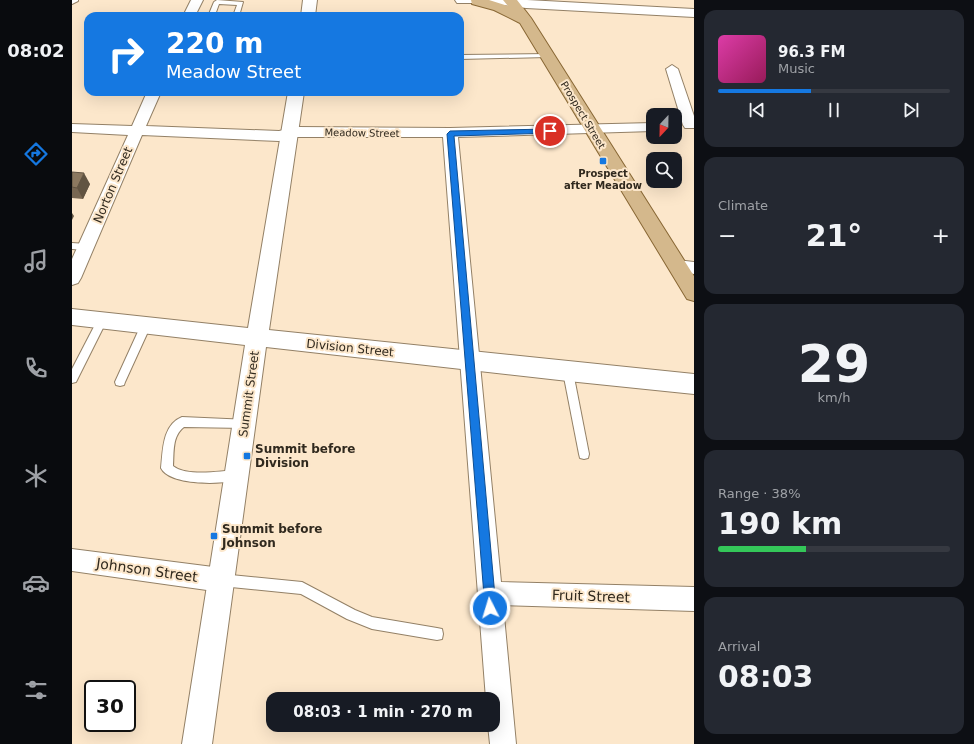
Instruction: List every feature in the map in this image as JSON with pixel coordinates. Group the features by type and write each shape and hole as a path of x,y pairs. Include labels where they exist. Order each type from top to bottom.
{"main road":[{"path":"308,12 310,0"},
{"path":"462,0 480,0 499,7 526,21"},
{"path":"492,0 526,4 694,12"},
{"name":"Prospect Street","path":"510,1 526,21 592,130 686,267 694,293"},
{"name":"Summit Street","path":"197,744 257,338 295,96"},
{"name":"Division Street","path":"72,317 568,372 694,384"},
{"name":"Division Street","path":"628,378 694,397"}],"street":[{"path":"192,12 197,0"},
{"path":"672,69 692,125 682,126"},
{"name":"Norton Street","path":"72,278 79,247 152,96"},
{"name":"Meadow Street","path":"72,128 135,132 279,136 297,132 450,134 646,127"},
{"path":"450,134 503,744"},
{"name":"Johnson Street","path":"72,560 221,580"},
{"name":"Fruit Street","path":"489,593 694,599"}],"lane":[{"path":"213,12 217,2 241,3 238,12"},
{"path":"464,57 547,55"},
{"path":"72,379 102,320"},
{"path":"120,382 146,325"},
{"path":"568,372 584,454"},
{"path":"237,475 188,477 171,473 167,468 169,448 172,431 182,422 245,423"},
{"path":"221,580 302,588 351,615 372,624 437,634"}],"building":[{"path":"72,172 84,173 77,188 72,187"}],"place":[{"name":"Prospect after Meadow","path":"603,161"},
{"name":"Summit before Division","path":"247,456"},
{"name":"Summit before Johnson","path":"214,536"}],"route":[{"path":"490,608 450,134 550,131"}]}
